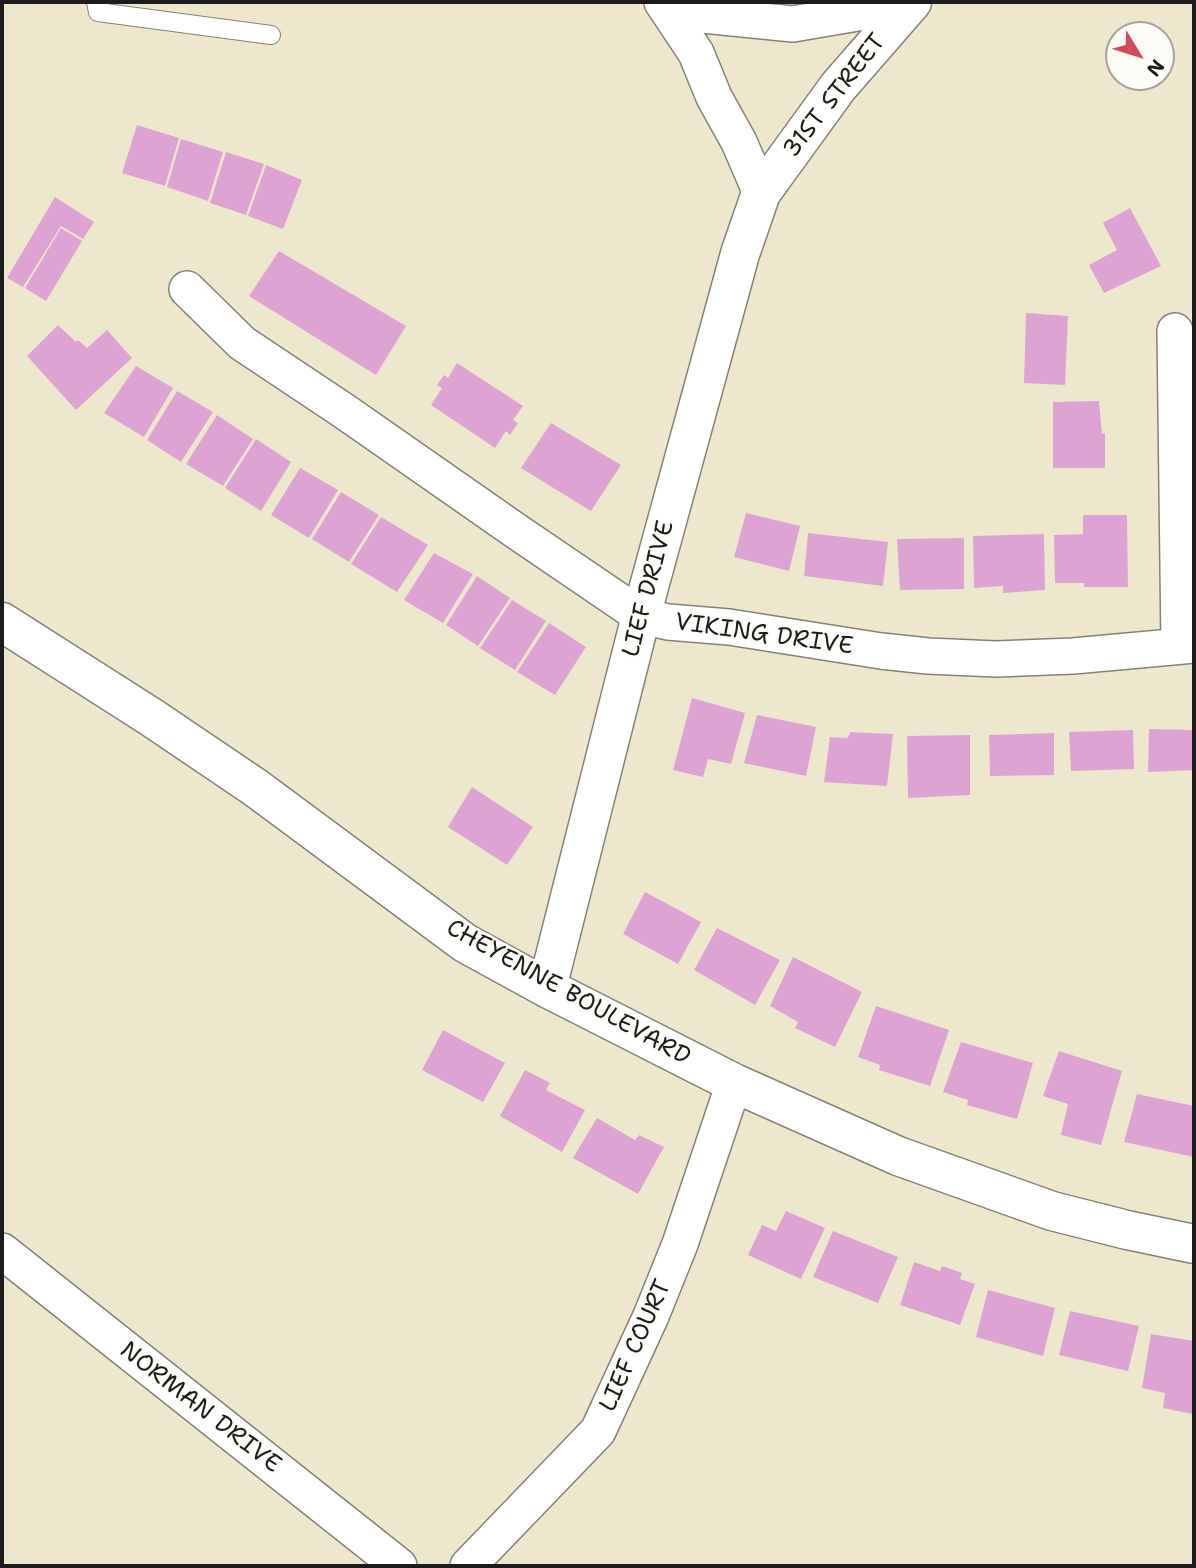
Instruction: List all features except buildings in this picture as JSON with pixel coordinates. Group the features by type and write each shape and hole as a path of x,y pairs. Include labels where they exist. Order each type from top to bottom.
{"street":[{"path":"662,2 696,53 714,97 739,142 761,193"},
{"path":"676,2 703,15 793,24 911,3"},
{"name":"31ST STREET","path":"761,193 838,86 911,3"},
{"name":"LIEF DRIVE","path":"547,988 641,616 740,254 761,193"},
{"name":"VIKING DRIVE","path":"187,289 242,342 641,616 668,622 729,627 881,652 929,656 996,659 1073,656 1187,645"},
{"path":"1175,331 1187,645"},
{"name":"CHEYENNE BOULEVARD","path":"2,622 256,788 466,943 547,988 734,1083 898,1156 1052,1212 1194,1244"},
{"name":"LIEF COURT","path":"468,1566 598,1431 680,1244 734,1083"},
{"name":"NORMAN DRIVE","path":"2,1251 399,1566"}],"lane":[{"path":"96,2 98,12 271,35"}]}
